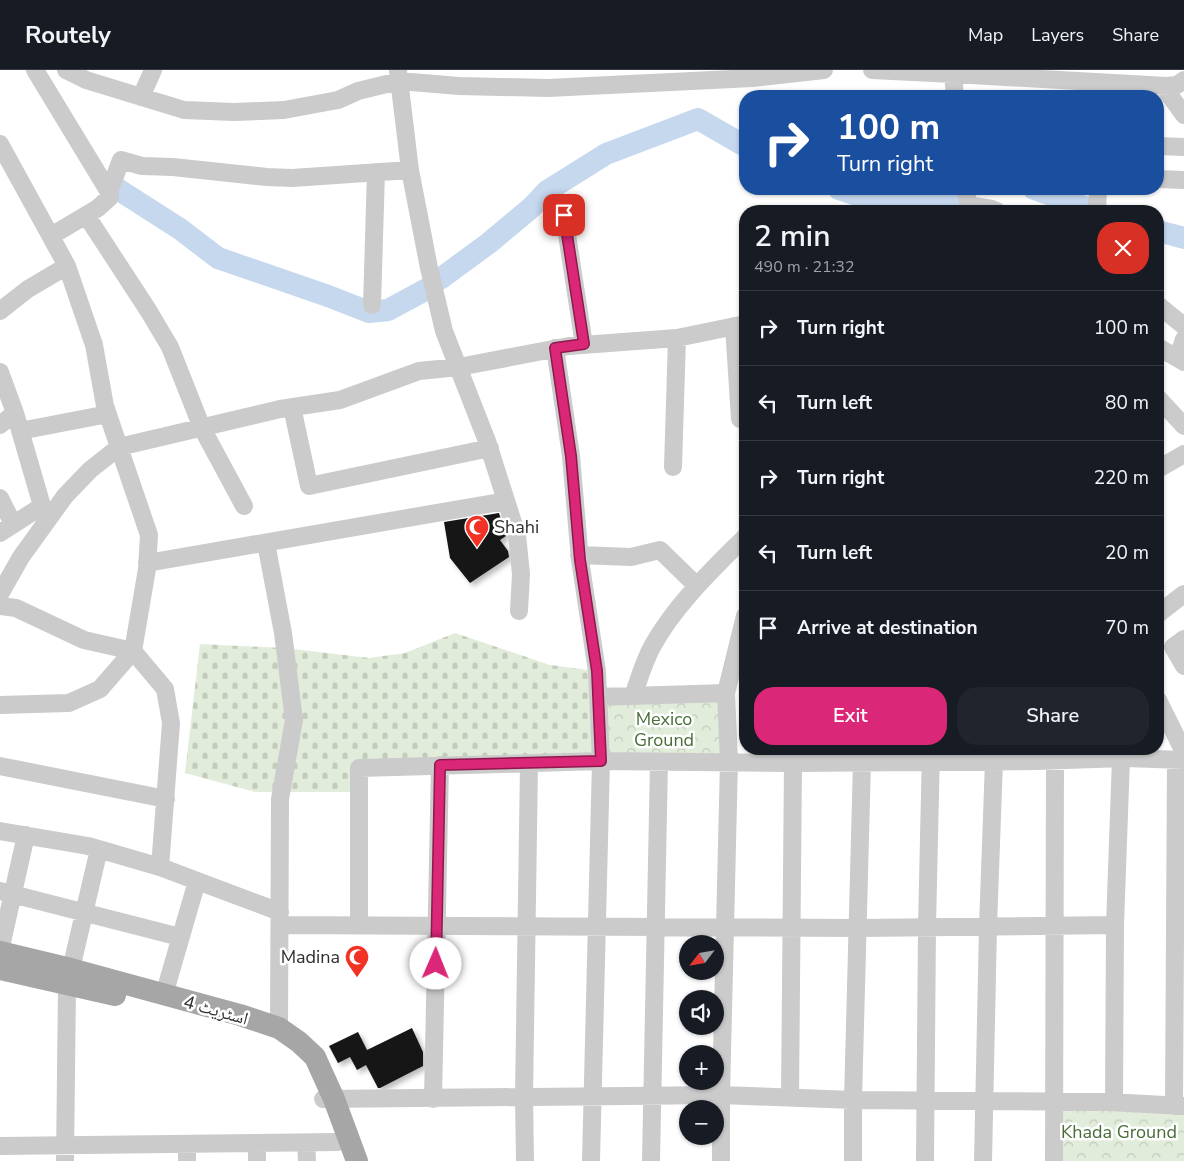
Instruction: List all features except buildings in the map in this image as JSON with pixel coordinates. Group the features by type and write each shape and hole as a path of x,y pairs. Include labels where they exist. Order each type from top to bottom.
{"main road":[{"name":"اسٹریٹ 4","path":"0,952 69,977 276,1040 300,1060 329,1099 340,1151"},
{"name":"اسٹریٹ 4","path":"0,969 69,977 164,995 279,1028 299,1042 314,1057 329,1099 357,1161"}],"street":[{"path":"35,70 109,192"},
{"path":"66,70 86,80 184,110 234,112 284,110 338,100 398,75 460,86 548,88 753,78 824,70"},
{"path":"141,97 153,70"},
{"path":"872,70 953,74 974,73 1099,89 1177,85 1184,80"},
{"path":"953,74 954,90"},
{"path":"398,75 410,170 429,268 442,322 490,448 517,535 521,574 519,611"},
{"path":"1163,86 1184,115"},
{"path":"0,144 67,266 94,344 108,414 118,448 149,535 147,563 134,651 100,689 69,703 0,705"},
{"path":"1164,146 1184,147"},
{"path":"51,236 98,208 110,197 109,192 121,160 142,166 292,178 410,170"},
{"path":"372,305 376,172"},
{"path":"1164,179 1184,180"},
{"path":"86,215 170,347 202,428 244,506"},
{"path":"564,215 584,344"},
{"path":"0,310 28,289 67,266"},
{"path":"1164,311 1184,326"},
{"path":"0,498 6,528 45,512 66,496 90,470 118,448 292,407 340,400 419,371 459,367 584,344 677,338 739,325"},
{"path":"673,467 677,338"},
{"path":"1164,350 1181,360 1184,339"},
{"path":"555,348 571,456 579,555 597,671 601,761 591,1161"},
{"path":"0,372 15,413 45,512 0,594"},
{"path":"1164,404 1184,426"},
{"path":"292,407 309,486 490,448"},
{"path":"0,425 15,413"},
{"path":"20,431 108,414"},
{"path":"1164,466 1184,454"},
{"path":"147,563 506,501"},
{"path":"633,696 652,647 669,620 697,586 739,542"},
{"path":"266,543 284,633 294,720 280,800 279,1028"},
{"path":"579,555 632,557 660,550 697,586"},
{"path":"1164,609 1184,594"},
{"path":"0,606 16,608 84,640 134,651 165,690 171,724 160,867"},
{"path":"1184,639 1173,647 1184,666"},
{"path":"721,1161 729,761 726,693 739,653"},
{"path":"598,697 726,693"},
{"path":"329,1099 721,1095 853,1100 1114,1102 1179,1106 1181,757 1164,715"},
{"path":"359,925 359,768 601,761 792,763 810,756 862,762 931,755 974,755 994,761 1053,755 1055,926 1054,1161"},
{"path":"925,1161 924,1100 931,755"},
{"path":"1114,1102 1116,925 1129,755 1181,757"},
{"path":"983,1161 994,761"},
{"path":"651,1161 659,762"},
{"path":"853,1161 862,762"},
{"path":"790,1098 792,763"},
{"path":"525,1161 524,1097 529,764"},
{"path":"433,1099 440,765"},
{"path":"0,766 166,799"},
{"path":"0,831 99,849 160,867 197,881 280,919 359,925 927,928 1116,925"},
{"path":"0,952 6,893 26,835"},
{"path":"65,1153 69,977 99,849"},
{"path":"164,995 197,881"},
{"path":"6,893 180,937"},
{"path":"0,1146 65,1153 187,1153 257,1152 306,1143 340,1151"},
{"path":"306,1143 307,1161"}],"green space":[{"path":"455,633 550,665 596,671 600,759 359,768 359,792 255,792 185,773 200,644 285,648 369,658 405,653"},
{"name":"Mexico Ground","path":"727,696 730,760 601,760 600,698"},
{"name":"Khada Ground","path":"1055,1103 1184,1106 1184,1161 1055,1161"}],"waterway":[{"path":"440,279 489,243 532,207 547,191 606,154 698,119 739,143"},
{"path":"116,188 180,229 218,258 369,312 388,310 427,289"},
{"path":"857,195 872,200 954,196"},
{"path":"1051,195 1079,205"},
{"path":"1164,233 1184,238"}],"place":[{"name":"Shahi","path":"477,548"},
{"name":"Madina","path":"357,978"}],"route":[{"path":"436,964 440,765 601,761 597,671 580,560 571,456 555,348 584,344 564,215"}]}
